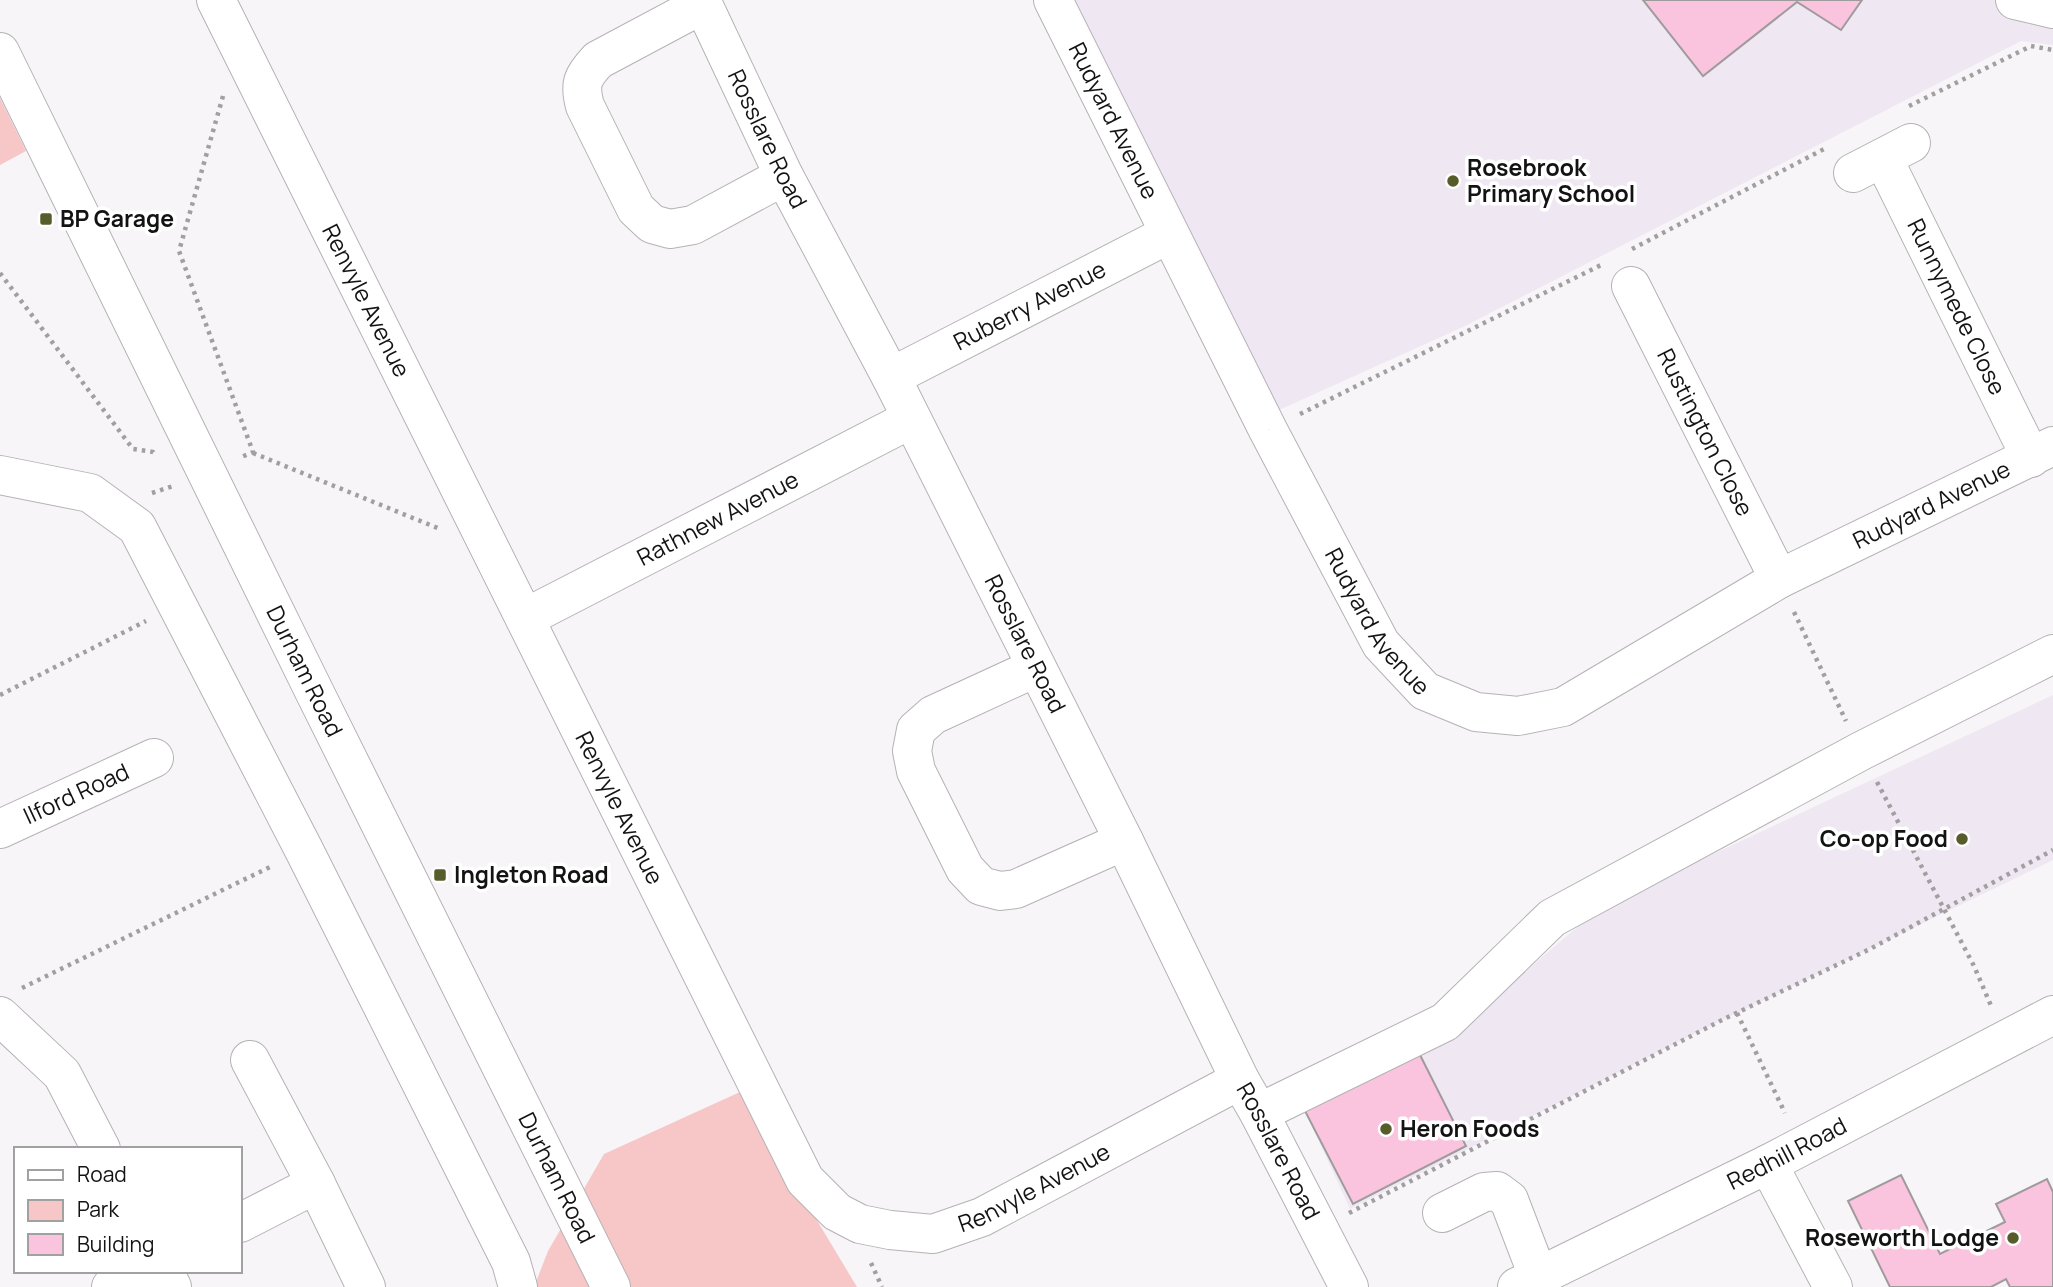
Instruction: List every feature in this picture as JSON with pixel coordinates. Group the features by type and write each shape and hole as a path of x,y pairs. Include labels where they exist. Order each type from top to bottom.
{"street":[{"name":"Renvyle Avenue","path":"216,0 805,1180 837,1212 860,1224 933,1234 982,1217 1240,1080"},
{"name":"Rudyard Avenue","path":"1053,0 1168,234 1381,644 1425,691 1476,712 1518,716 1563,707 1779,579 2042,452"},
{"path":"2015,0 2053,9"},
{"path":"702,2 598,60 585,75 581,91 585,106 636,209 652,224 670,229 693,225 784,176"},
{"name":"Rosslare Road","path":"702,2 784,176 891,377 1124,841 1240,1080 1349,1287"},
{"name":"Durham Road","path":"0,52 611,1287"},
{"name":"Runnymede Close","path":"1877,146 2042,452"},
{"name":"Ruberry Avenue","path":"891,377 1168,234"},
{"name":"Rustington Close","path":"1625,275 1779,579"},
{"name":"Rathnew Avenue","path":"525,618 911,419"},
{"path":"0,475 90,493 137,527 304,850 511,1262 517,1287"},
{"path":"1259,1113 1446,1022 1552,919 1861,751 2053,654"},
{"path":"1035,668 933,715 916,730 912,751 916,771 965,869 981,886 1000,891 1016,889 1124,841"},
{"name":"Ilford Road","path":"0,829 154,758"},
{"path":"6,1004 62,1074 100,1147"},
{"name":"Redhill Road","path":"1527,1281 1768,1164 2053,1015"},
{"path":"250,1060 316,1184 366,1287"},
{"path":"1768,1164 1833,1287"},
{"path":"242,1222 316,1184"},
{"path":"1442,1213 1483,1192 1497,1191 1509,1200 1527,1281"},
{"path":"111,1287 139,1273"}],"path":[{"path":"238,45 179,251 253,452"},
{"path":"1268,430 1625,275 1877,146 2031,46 2053,50"},
{"path":"0,273 133,449 153,452 159,463"},
{"path":"137,527 148,512 149,494 253,452 489,549"},
{"path":"166,475 172,486"},
{"path":"1779,579 1861,751 1975,966 2006,1041"},
{"path":"0,695 177,605"},
{"path":"6,1004 304,850"},
{"path":"1355,1225 1348,1213 1737,1013 1870,949 2053,850"},
{"path":"1737,1013 1785,1112"}],"shaded area":[{"name":"Rosebrook Primary School","path":"1069,0 2053,0 2053,45 2021,41 1463,327 1277,411"},
{"path":"2053,695 2053,860 1704,1029 1350,1209 1303,1107 1452,1034 1602,906"}],"green space":[{"path":"0,98 26,151 0,165"},
{"path":"740,1092 857,1287 534,1287 548,1251 604,1154"}],"building":[{"path":"1643,0 1862,0 1841,30 1797,2 1703,76"},
{"name":"Heron Foods","path":"1419,1053 1466,1146 1353,1204 1305,1111"},
{"name":"Roseworth Lodge","path":"1901,1175 1940,1254 2005,1222 1996,1204 2047,1179 2053,1192 2053,1287 2010,1287 2006,1279 1991,1287 1890,1287 1848,1201"}],"place":[{"name":"Rosebrook Primary School","path":"1453,181"},
{"name":"BP Garage","path":"46,219"},
{"name":"Co-op Food","path":"1962,839"},
{"name":"Ingleton Road","path":"440,875"},
{"name":"Heron Foods","path":"1386,1129"},
{"name":"Roseworth Lodge","path":"2013,1238"}]}
